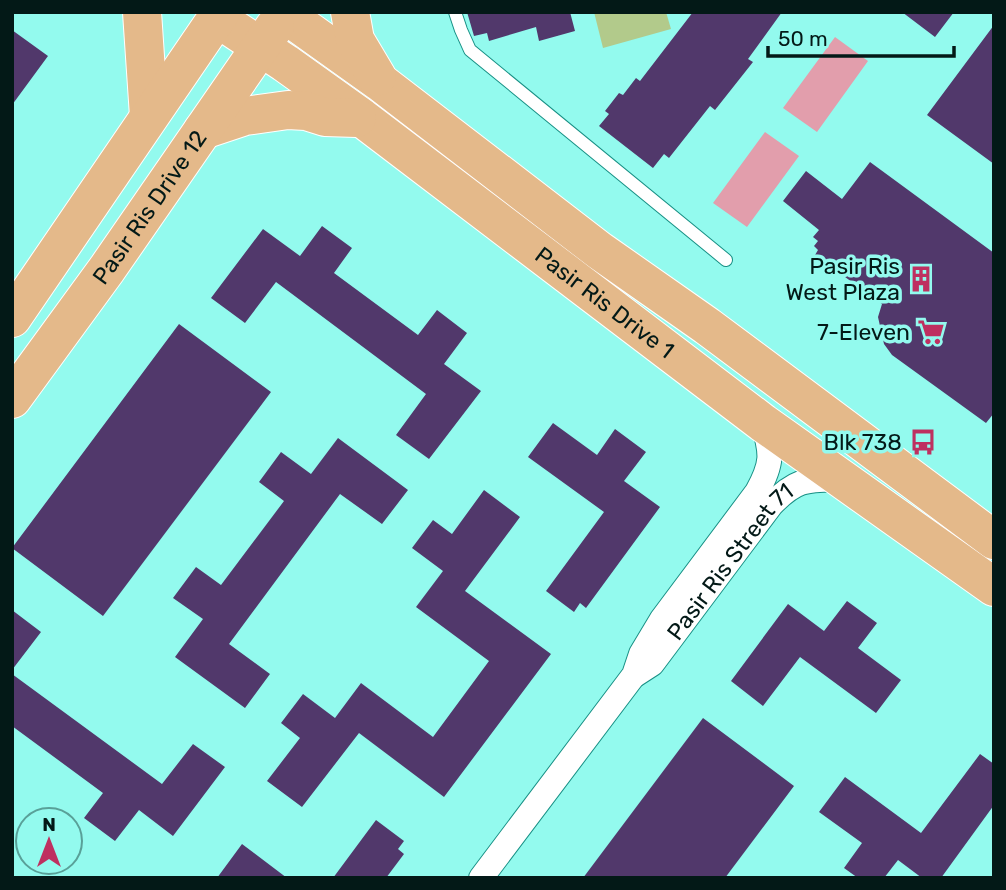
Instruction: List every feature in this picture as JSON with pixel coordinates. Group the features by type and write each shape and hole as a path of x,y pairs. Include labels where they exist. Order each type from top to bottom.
{"main road":[{"path":"142,12 149,116"},
{"path":"350,12 355,40 380,82"},
{"name":"Pasir Ris Drive 1","path":"283,13 380,82 600,251 707,326 994,540"},
{"name":"Pasir Ris Drive 12","path":"12,399 107,269 283,13"},
{"path":"12,318 219,15"},
{"name":"Pasir Ris Drive 1","path":"219,15 362,118 763,423 994,587"},
{"path":"202,130 245,116 280,111 306,111 325,117 362,118"}],"street":[{"name":"Pasir Ris Street 71","path":"488,873 634,675 641,654 662,619 757,492 766,477 771,449 763,423"},
{"name":"Pasir Ris Street 71","path":"634,675 653,664 756,524 783,493 797,483 815,479 842,479"}],"lane":[{"path":"455,12 470,50 726,260"}],"shaded area":[{"path":"594,12 666,12 671,29 603,48"},
{"path":"835,37 868,61 817,132 783,108"},
{"path":"765,132 799,156 747,227 713,203"}],"building":[{"path":"467,12 570,12 575,31 539,41 536,27 489,41 487,33 474,36"},
{"path":"693,12 782,12 748,59 753,62 715,110 710,106 669,158 664,154 653,168 599,126 609,114 605,111 619,93 623,95 636,78 640,81"},
{"path":"902,12 954,12 935,37"},
{"path":"994,25 994,164 927,115"},
{"path":"12,30 48,56 12,105"},
{"name":"Pasir Ris West Plaza","path":"870,162 994,253 994,413 986,423 892,355 884,344 878,317 882,304 815,255 818,250 814,246 818,241 813,237 819,230 783,201 806,171 842,199"},
{"path":"322,226 352,248 334,273 418,335 437,310 467,333 444,364 481,391 429,459 396,435 426,394 276,282 245,323 211,298 263,229 300,256"},
{"path":"179,324 271,392 103,616 12,548"},
{"path":"553,423 597,455 615,429 646,452 624,481 660,507 586,608 580,603 574,612 546,591 604,512 528,457"},
{"path":"338,438 408,490 382,524 340,494 229,644 270,674 245,708 175,657 203,619 173,598 196,567 221,585 284,501 259,482 281,452 311,474"},
{"path":"484,490 520,517 465,591 551,654 444,797 359,733 302,807 267,781 300,738 281,723 303,694 335,718 361,683 433,737 489,661 416,607 443,571 412,548 433,520 452,534"},
{"path":"847,601 877,623 858,648 901,680 876,713 800,657 763,706 731,681 788,604 824,631"},
{"path":"12,610 41,632 12,670"},
{"path":"12,674 162,784 193,744 225,767 173,836 139,810 115,841 84,818 103,793 12,726"},
{"path":"703,718 794,786 725,878 583,878"},
{"path":"980,754 994,764 994,805 941,878 922,878 898,860 884,878 858,878 844,868 862,843 819,812 845,777 921,833"},
{"path":"376,820 404,841 398,849 404,854 386,878 333,878"},
{"path":"242,844 287,878 217,878"}],"place":[{"name":"Pasir Ris West Plaza","path":"921,279"},
{"name":"7-Eleven","path":"931,332"},
{"name":"Blk 738","path":"923,442"}]}
